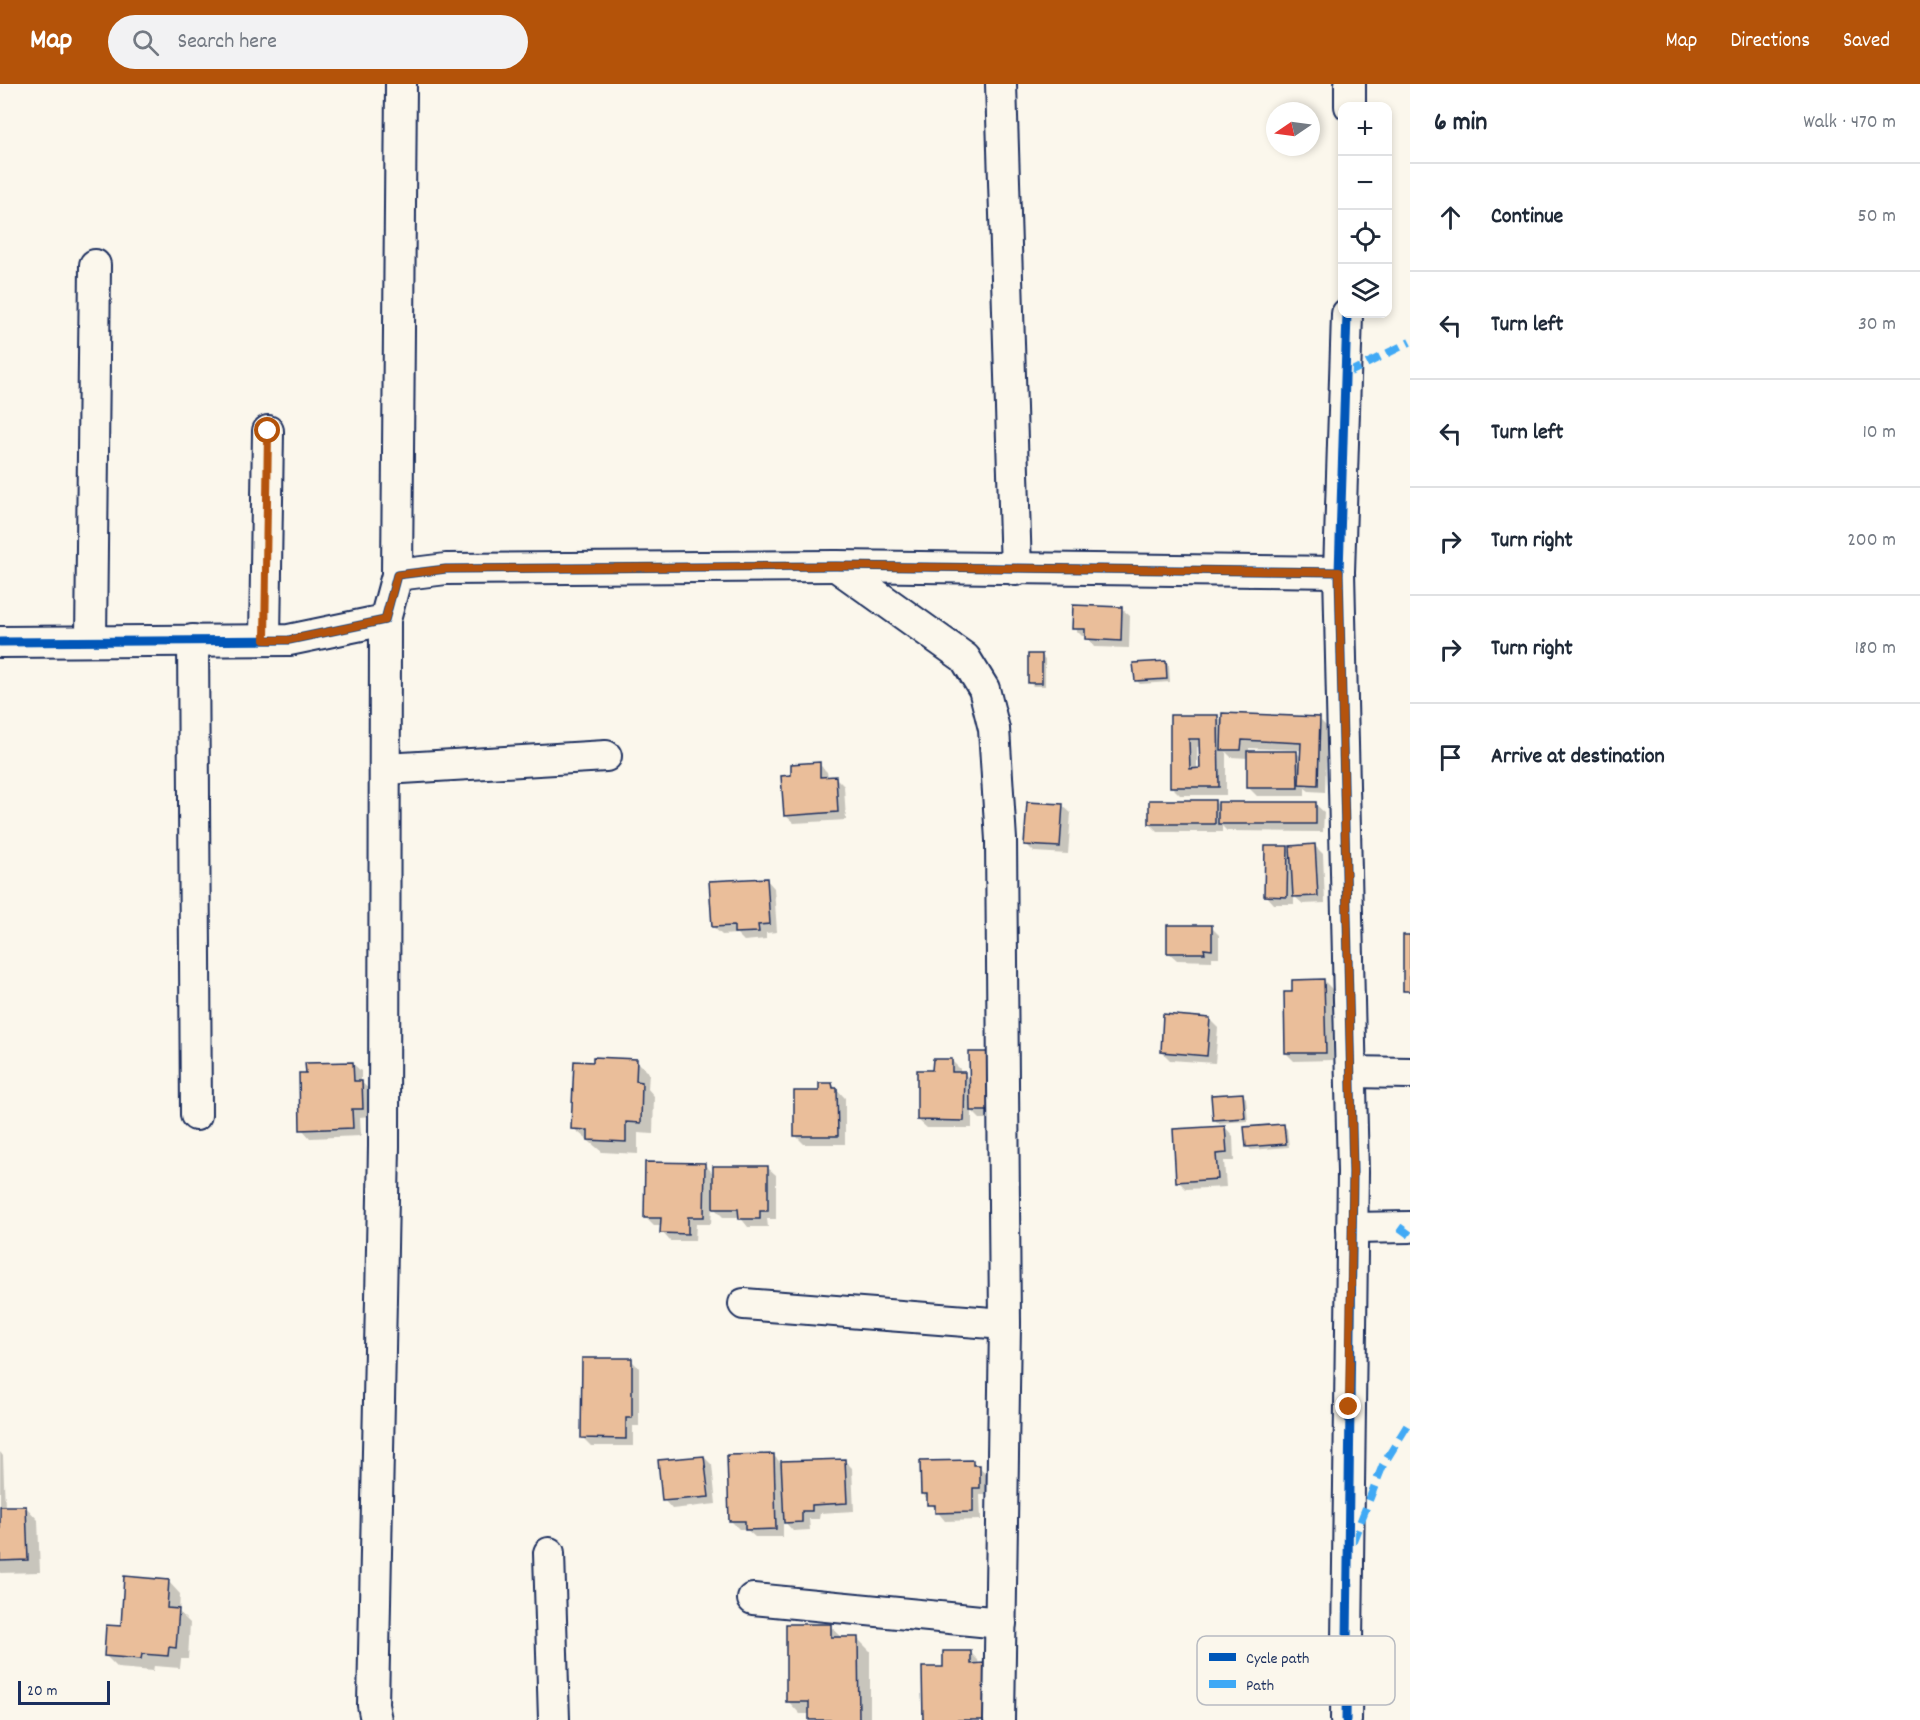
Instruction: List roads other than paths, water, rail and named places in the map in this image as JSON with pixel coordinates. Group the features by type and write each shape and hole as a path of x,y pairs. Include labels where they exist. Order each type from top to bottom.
{"street":[{"path":"376,1720 373,1693 384,1146 385,620 397,575 401,84"},
{"path":"1001,84 1016,570"},
{"path":"1350,84 1350,102"},
{"path":"91,641 95,265"},
{"path":"1347,318 1339,572 1351,1072 1352,1228 1347,1636"},
{"path":"265,640 268,431"},
{"path":"397,575 446,569 836,566 1016,570 1339,572"},
{"path":"836,566 965,658 984,689 994,729 1001,840 1005,1324 999,1720"},
{"path":"0,642 289,640 385,620"},
{"path":"193,640 196,1115"},
{"path":"385,769 606,756"},
{"path":"1351,1072 1410,1073"},
{"path":"1352,1228 1410,1227"},
{"path":"744,1304 1005,1324"},
{"path":"549,1553 554,1720"},
{"path":"753,1599 1001,1623"},
{"path":"1346,1705 1346,1720"}]}
